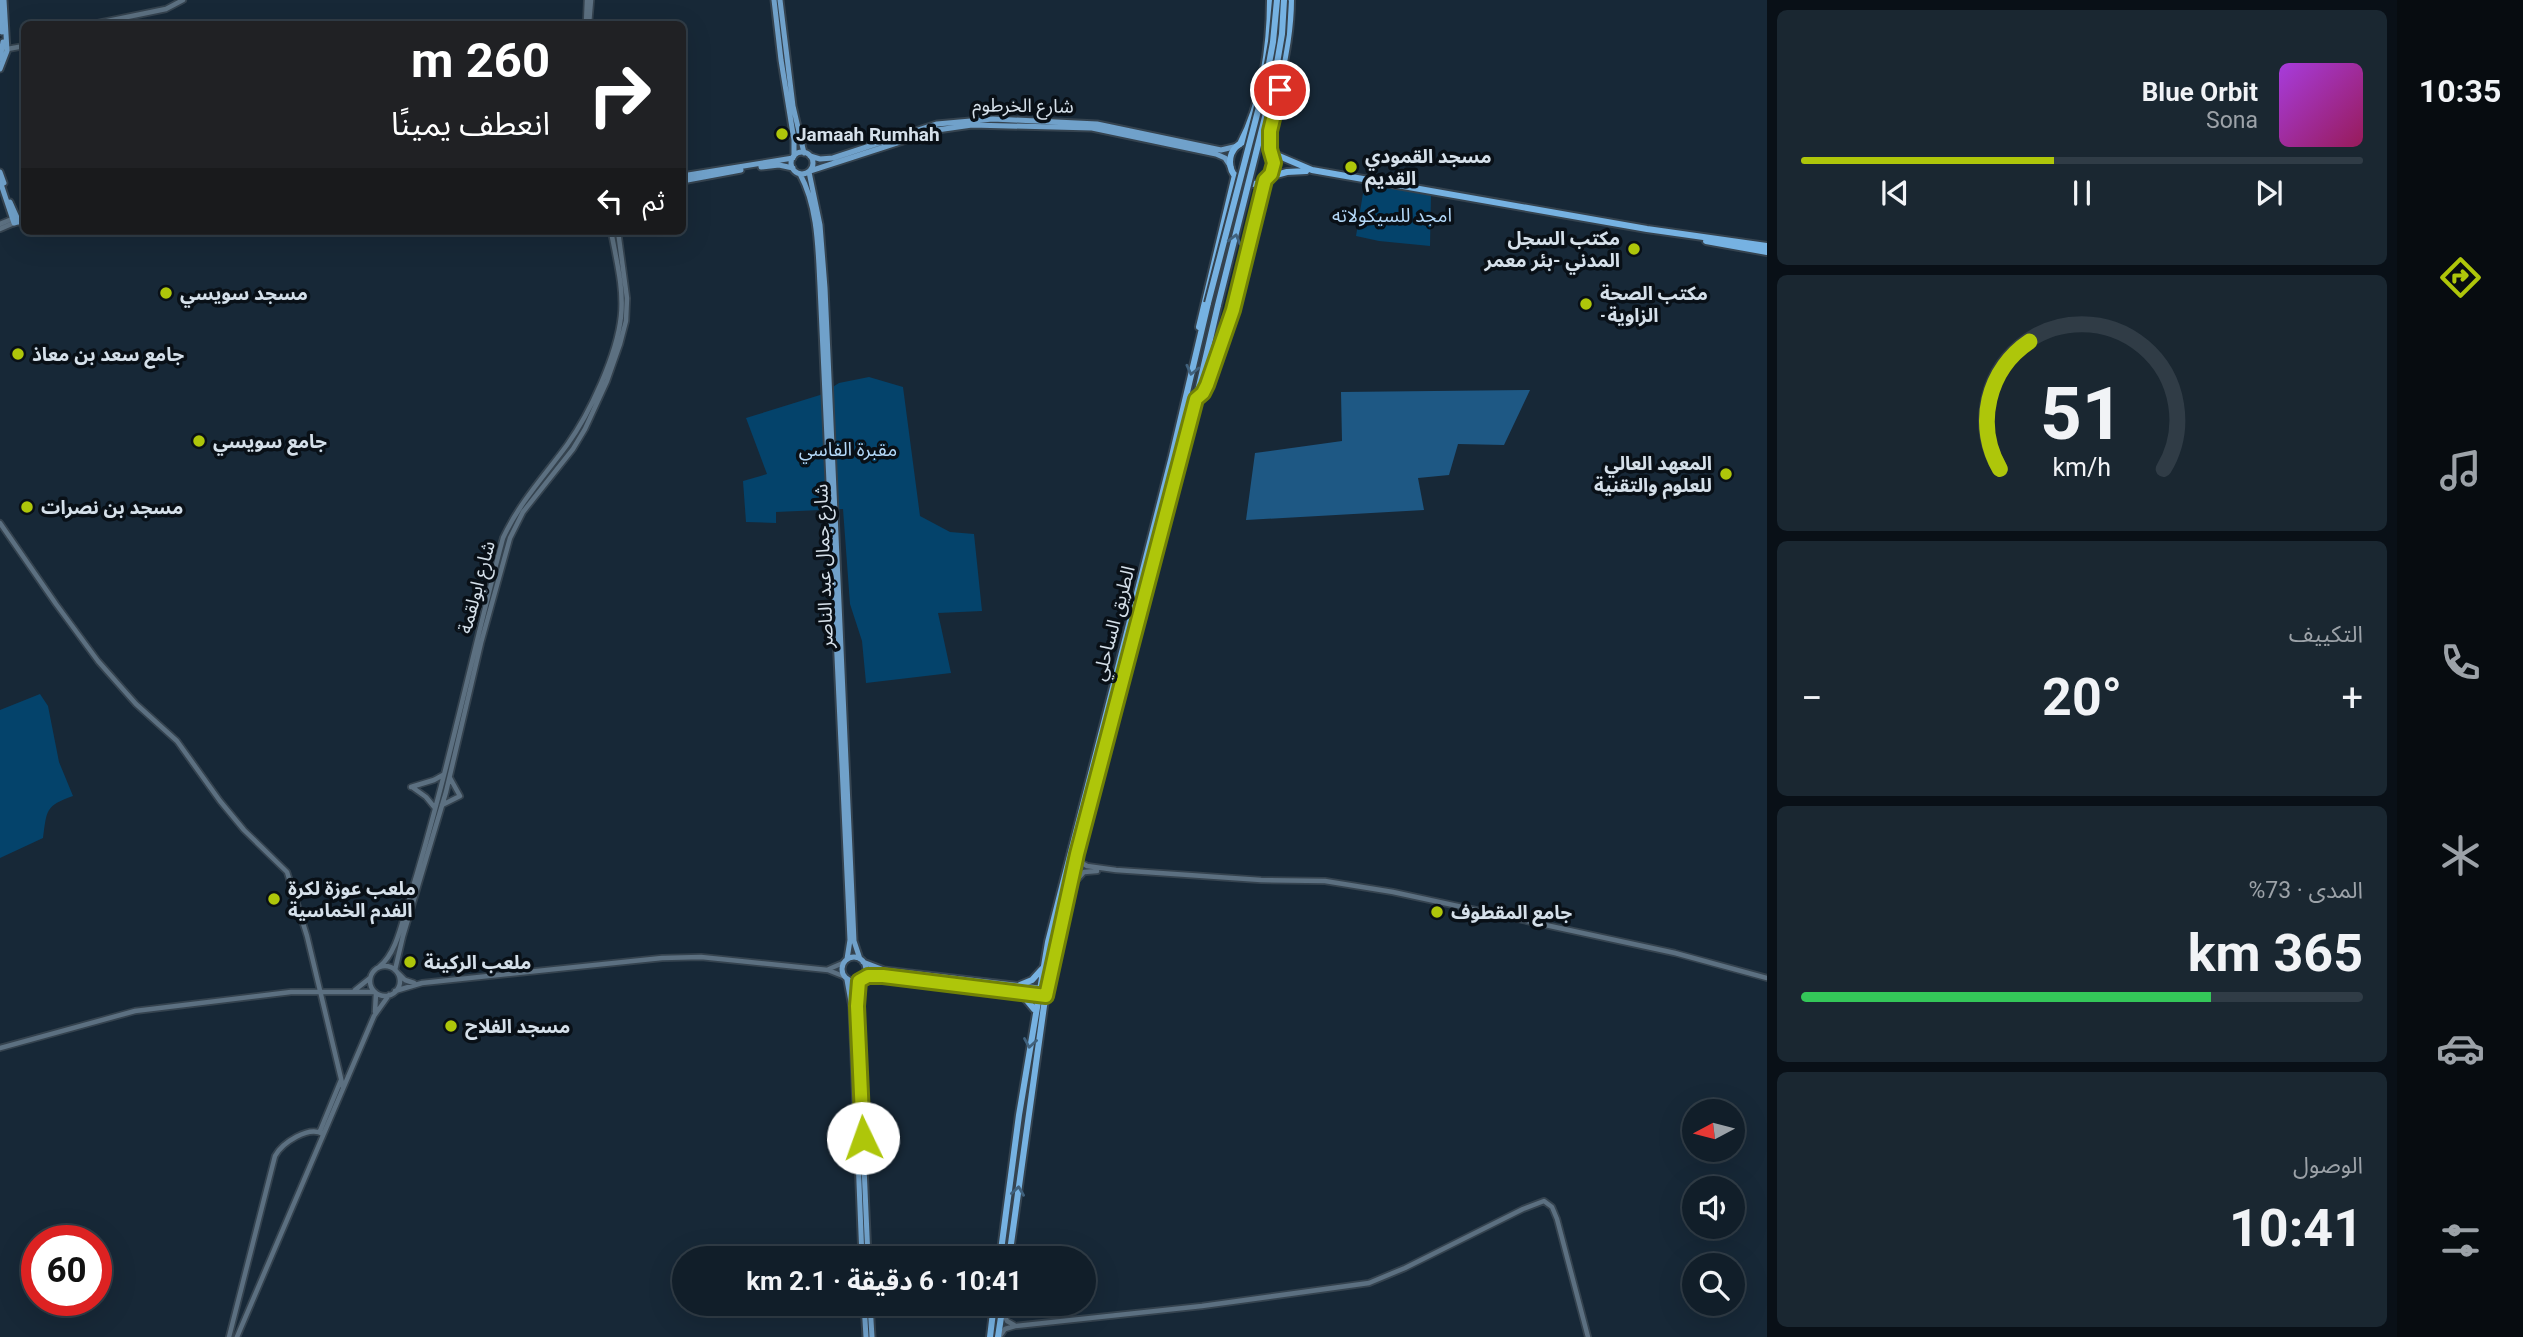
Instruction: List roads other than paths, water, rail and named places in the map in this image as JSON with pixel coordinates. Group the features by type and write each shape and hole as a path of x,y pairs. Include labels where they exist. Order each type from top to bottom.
{"highway":[{"path":"1270,0 1269,31 1250,125 1231,155 1231,167 1235,175 1249,184 1287,172 1312,170 1691,236 1767,246"},
{"name":"الطريق الساحلي","path":"1011,1246 1047,993 1095,768 1208,303 1266,79 1277,0"},
{"name":"الطريق الساحلي","path":"1002,1246 1043,967 1196,399 1274,81 1281,43 1284,0"},
{"path":"1196,399 1207,385 1226,337 1266,179 1274,163 1270,131 1287,56 1291,0"},
{"path":"1239,145 1256,141 1312,170"},
{"path":"1198,345 1201,312 1235,175"},
{"path":"1691,236 1767,252"},
{"path":"1035,1012 1020,988 1043,967"},
{"path":"990,1337 993,1316"},
{"path":"999,1337 1001,1316"}],"main road":[{"path":"0,69 4,50 2,0"},
{"path":"774,0 794,140 793,168"},
{"path":"686,177 779,165 793,168 800,174 809,171 813,163 807,155 793,106 780,0"},
{"path":"0,59 4,50"},
{"name":"شارع الخرطوم","path":"807,155 820,159 833,158 937,124 993,119 1080,122 1117,127 1218,149 1239,145"},
{"name":"شارع الخرطوم","path":"809,171 937,130 972,125 1103,130 1216,154 1225,158 1231,167"},
{"path":"686,177 807,155"},
{"name":"شارع جمال عبد الناصر","path":"809,171 820,225 825,288 854,941 866,971 860,980"},
{"path":"0,172 18,219"},
{"name":"شارع جمال عبد الناصر","path":"800,174 814,220 820,286 850,946 845,961 845,978"},
{"path":"0,181 18,219"},
{"path":"845,961 862,961 884,970 1047,993"},
{"path":"862,1246 852,1007 845,978 860,980 883,976 1020,988"},
{"path":"860,980 857,1006 867,1246"},
{"path":"865,1316 866,1337"},
{"path":"871,1316 872,1337"}],"street":[{"path":"108,21 166,9 183,0"},
{"path":"588,21 589,0"},
{"path":"4,50 21,47"},
{"path":"0,227 18,219"},
{"name":"شارع ابولقمة","path":"379,967 387,960 394,943 435,808 503,538 519,510 569,442 594,398 616,337 621,317 621,292 612,235"},
{"name":"شارع ابولقمة","path":"396,971 403,936 442,805 481,643 510,538 523,512 573,449 585,429 620,344 626,321 627,298 619,235"},
{"path":"0,523 98,661 136,704 177,741 244,830 287,872 307,936 343,1087"},
{"path":"435,808 426,797 411,787 435,780 443,774"},
{"path":"442,805 460,796 449,777"},
{"path":"1077,854 1087,866 1116,870 1261,880 1325,881 1380,890 1675,953 1767,978"},
{"path":"1070,887 1084,872 1116,870"},
{"path":"321,1132 374,1016 389,995 422,983 608,962 692,957 828,970 845,978"},
{"path":"828,970 845,961"},
{"path":"351,991 360,987 379,967 388,966 405,980 422,983"},
{"path":"395,991 400,982 396,971"},
{"path":"371,977 375,992 374,1016"},
{"path":"0,1048 135,1011 291,992 351,991 389,995"},
{"path":"237,1337 341,1080"},
{"path":"229,1337 275,1156 280,1147 291,1139 321,1132"},
{"path":"999,1337 1005,1329 1015,1326 1202,1306 1369,1283 1544,1201 1552,1207 1557,1219 1588,1337"},
{"path":"1005,1316 1007,1321 1015,1326"}],"place":[{"name":"Jamaah Rumhah","path":"782,134"},
{"name":"مسجد القمودي القديم","path":"1351,167"},
{"name":"مكتب السجل المدني -بئر معمر","path":"1634,249"},
{"name":"مسجد سويسي","path":"166,293"},
{"name":"مكتب الصحة -الزاوية","path":"1586,304"},
{"name":"جامع سعد بن معاذ","path":"18,354"},
{"name":"جامع سويسي","path":"199,441"},
{"name":"المعهد العالي للعلوم والتقنية","path":"1726,474"},
{"name":"مسجد بن نصرات","path":"27,507"},
{"name":"ملعب عوزة لكرة الفدم الخماسية","path":"274,899"},
{"name":"جامع المقطوف","path":"1437,912"},
{"name":"ملعب الركينة","path":"410,962"},
{"name":"مسجد الفلاح","path":"451,1026"}],"park label":[{"name":"امجد للسيكولاته","path":"1392,215"},
{"name":"مقبرة الفاسي","path":"848,449"}]}
